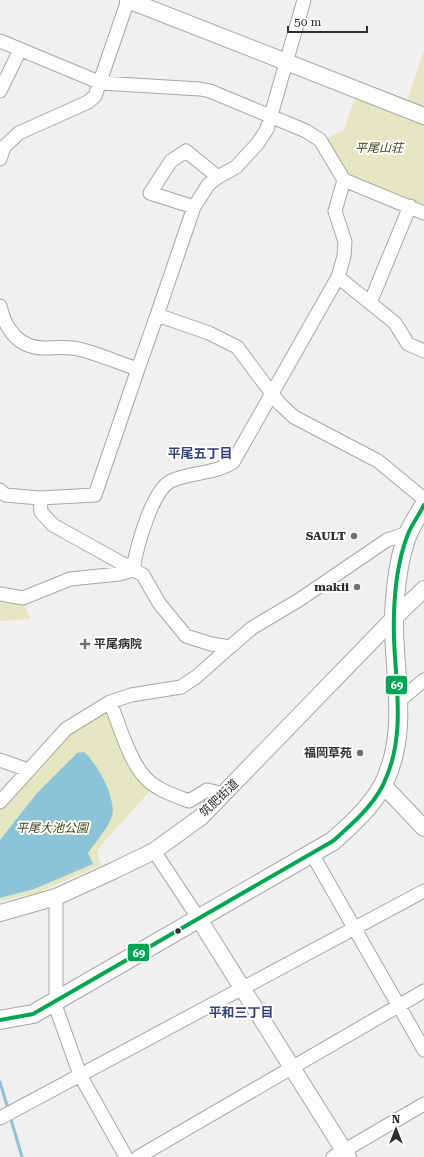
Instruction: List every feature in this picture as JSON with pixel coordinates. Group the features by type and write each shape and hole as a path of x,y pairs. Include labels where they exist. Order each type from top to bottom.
{"main road":[{"path":"0,1020 33,1014 312,854 333,841 361,816 382,785 396,745 399,701 394,618 398,575 408,533 424,505"}],"street":[{"path":"0,159 4,147 19,133 88,102 95,96 101,83 128,0 424,116"},
{"path":"0,490 5,495 40,498 95,495 194,207 208,185 218,177 236,167 258,144 266,129 304,0"},
{"path":"0,41 101,83 200,89 210,91 306,130 320,140 344,180 424,213"},
{"path":"0,92 20,50"},
{"path":"194,207 150,192 171,161 186,151 218,177"},
{"path":"133,570 140,536 162,488 170,481 224,468 233,462 338,277 344,256 345,242 335,211 344,180"},
{"path":"370,303 410,206"},
{"path":"338,277 395,323 408,344 424,351"},
{"path":"0,306 4,323 10,331 18,338 29,344 40,348 73,348 138,369"},
{"path":"157,315 209,333 236,347 272,395 294,417 378,461 424,499"},
{"path":"40,498 41,512 54,525 143,575 159,603 186,636 211,644 230,647"},
{"path":"0,802 66,729 110,702 131,695 181,687 196,677 252,628 299,600 387,540 408,533"},
{"path":"0,594 23,598 70,579 119,574 133,570"},
{"name":"筑肥街道","path":"0,913 56,897 115,870 154,851 201,816 424,589"},
{"path":"399,701 424,680"},
{"path":"110,702 135,763 144,776 154,785 189,801 207,790 224,794"},
{"path":"0,760 28,770"},
{"path":"382,785 424,828"},
{"path":"154,851 242,987 292,1068 342,1155 424,1104"},
{"path":"312,854 424,1050"},
{"path":"0,1118 242,987 355,929 424,891"},
{"path":"56,897 56,994 54,1002 80,1074 126,1157"},
{"path":"138,1157 424,991"}],"green space":[{"path":"423,53 424,54 424,107 407,101"},
{"name":"平尾山荘","path":"355,97 424,125 424,210 348,177 327,138 344,130"},
{"path":"0,595 23,599 30,619 0,621"},
{"name":"平尾大池公園","path":"108,707 150,791 102,844 97,852 101,865 37,893 0,901 0,808 43,758 83,722"}],"water":[{"path":"84,752 95,764 105,782 112,800 113,809 108,826 88,853 93,864 34,889 0,898 0,840 37,793 77,753"}],"waterway":[{"path":"0,1082 8,1109"},
{"path":"10,1116 22,1157"}],"transit line":[{"name":"69","path":"0,1020 33,1014 333,841 354,822 373,801 383,785 395,749 398,713 394,612 400,559 411,527 424,505"}],"place":[{"name":"SAULT","path":"354,536"},
{"name":"makii","path":"357,587"},
{"name":"平尾病院","path":"85,644"},
{"name":"福岡草苑","path":"360,753"}],"district":[{"name":"平尾五丁目","path":"200,453"},
{"name":"平和三丁目","path":"241,1012"}]}
